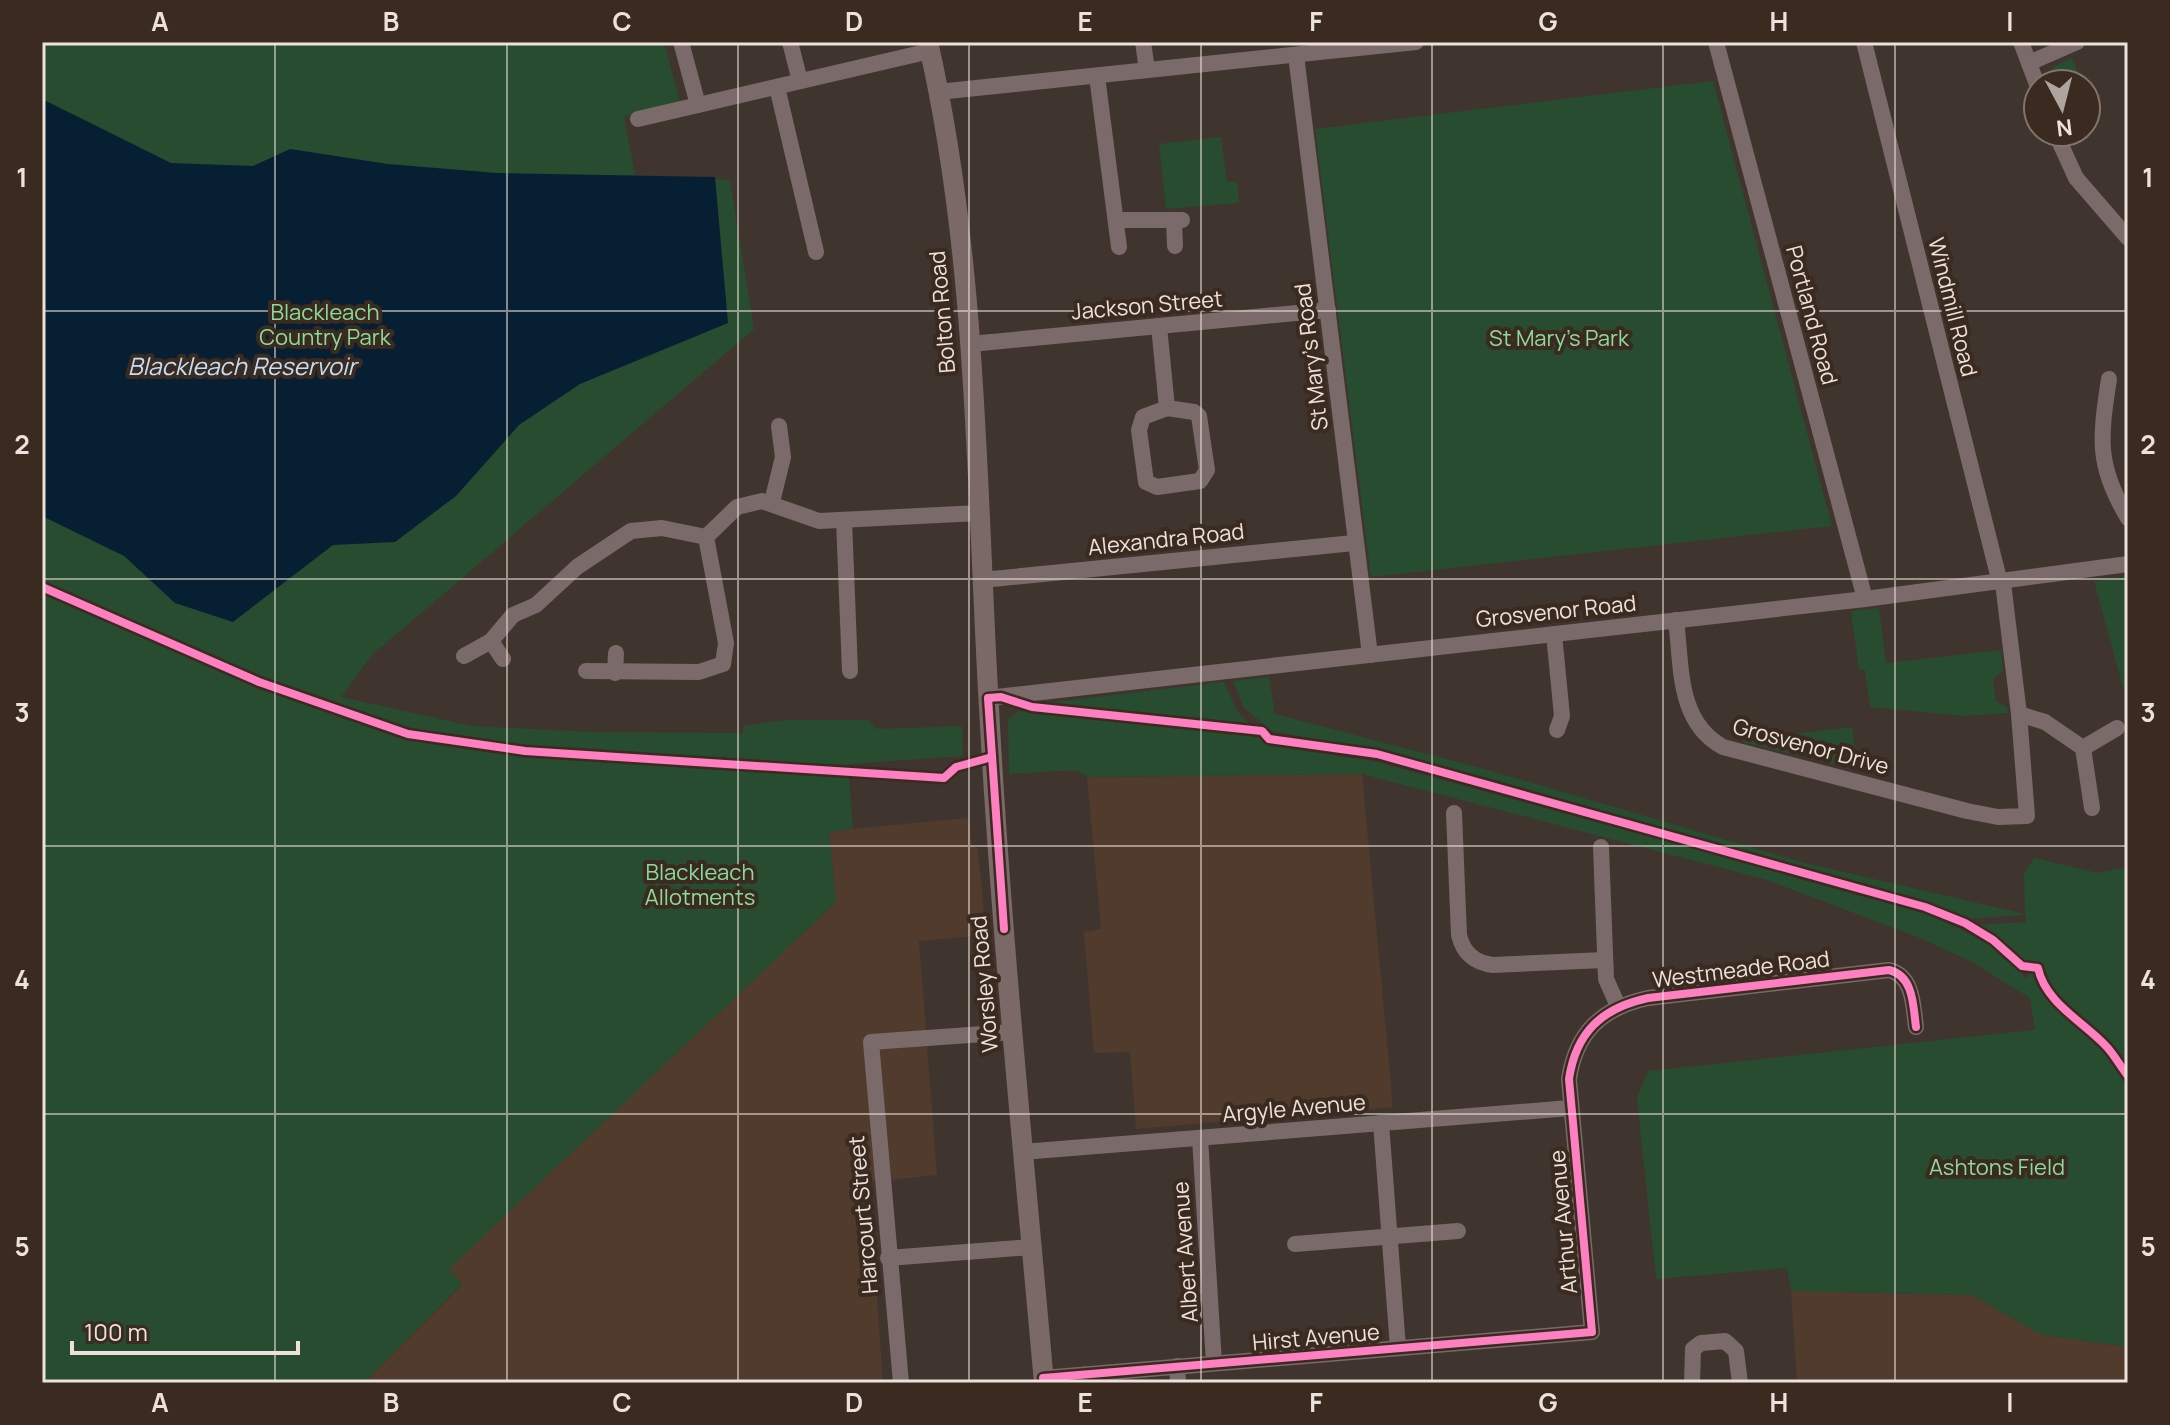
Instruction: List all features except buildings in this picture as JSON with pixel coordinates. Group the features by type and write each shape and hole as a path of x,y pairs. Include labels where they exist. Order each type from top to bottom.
{"main road":[{"name":"Bolton Road","path":"929,46 959,224 970,344 982,580"},
{"name":"Worsley Road","path":"982,580 1012,1032 1043,1380"}],"street":[{"path":"681,42 698,105"},
{"path":"790,42 800,81"},
{"path":"1143,42 1147,70"},
{"path":"938,92 1416,42"},
{"name":"Portland Road","path":"1716,42 1865,599"},
{"name":"Windmill Road","path":"1864,42 2001,583 2019,714 2027,816"},
{"path":"2021,42 2031,68"},
{"path":"2029,63 2077,42"},
{"path":"638,119 777,87 929,46"},
{"name":"St Mary's Road","path":"1296,55 1370,655"},
{"path":"1097,76 1119,247"},
{"path":"777,87 815,216 816,252"},
{"path":"2062,148 2076,178 2128,238"},
{"path":"1117,220 1178,220 1175,246"},
{"name":"Jackson Street","path":"970,344 1328,310"},
{"path":"1159,326 1167,408"},
{"path":"2109,379 2098,404 2102,459 2112,492 2128,518"},
{"path":"1167,408 1194,412 1199,416 1207,470 1200,481 1157,487 1146,482 1139,430 1143,417 1167,408"},
{"path":"772,502 783,457 777,423"},
{"path":"706,537 737,507 772,502 808,520 979,513"},
{"path":"844,520 851,671"},
{"path":"464,656 491,641 513,615 536,605 577,567 631,531 662,528 706,537"},
{"path":"586,671 699,672 730,669 706,537"},
{"name":"Alexandra Road","path":"982,580 1354,543"},
{"name":"Grosvenor Road","path":"988,705 1370,655 2001,583 2128,564"},
{"name":"Grosvenor Drive","path":"1676,620 1687,709 1701,732 1723,747 1967,811 1998,817 2027,816"},
{"path":"1554,634 1562,716 1557,730"},
{"path":"491,641 503,659"},
{"path":"615,673 616,653"},
{"path":"2019,714 2045,722 2083,748 2091,811"},
{"path":"2083,748 2117,728"},
{"path":"1458,822 1459,935 1465,951 1474,959 1493,965 1605,960"},
{"path":"1606,855 1606,979 1618,1006"},
{"name":"Westmeade Road","path":"1570,1108 1569,1079 1576,1047 1593,1023 1618,1006 1648,998 1889,970 1904,977 1919,1017"},
{"name":"Harcourt Street","path":"901,1383 871,1042 1012,1032"},
{"name":"Argyle Avenue","path":"1022,1152 1570,1108"},
{"name":"Arthur Avenue","path":"1570,1108 1592,1332"},
{"path":"1381,1123 1398,1348"},
{"name":"Albert Avenue","path":"1200,1138 1214,1363"},
{"path":"1295,1244 1458,1231"},
{"path":"888,1258 1031,1247"},
{"name":"Hirst Avenue","path":"1043,1380 1178,1375 1214,1363 1592,1332"},
{"path":"1692,1383 1693,1349 1701,1343 1725,1341 1736,1351 1740,1383"}],"shaded area":[{"path":"1362,774 1393,1107 1136,1129 1130,1052 1094,1053 1084,932 1101,929 1087,777"},
{"path":"968,818 972,844 978,849 986,935 919,941 937,1175 869,1182 883,1383 364,1383 462,1285 448,1269 836,902 829,831"},
{"path":"1791,1291 1972,1295 2042,1335 2128,1347 2128,1383 1797,1383"}],"green space":[{"name":"Blackleach Country Park","path":"42,42 664,42 680,102 624,117 635,175 730,180 754,329 372,655 341,697 472,726 590,732 743,733 743,726 785,720 868,720 877,729 962,726 963,756 848,764 853,829 829,832 836,902 449,1269 462,1284 364,1383 42,1383"},
{"path":"2072,58 2076,68 2053,68"},
{"name":"St Mary's Park","path":"1713,81 1832,526 1371,577 1315,129"},
{"path":"1221,137 1227,182 1237,182 1239,203 1166,209 1159,144"},
{"path":"2128,576 2128,706 2094,581"},
{"path":"1879,608 1886,663 2001,650 2003,671 1993,679 1996,701 2007,707 2008,713 1964,716 1870,707 1865,670 1859,670 1851,611"},
{"name":"Ashtons Field","path":"1269,677 1275,714 1488,770 1805,863 2025,914 2024,873 2034,858 2098,873 2128,867 2128,1347 2042,1335 1972,1295 1791,1291 1787,1268 1656,1279 1637,1098 1648,1071 2035,1030 2030,998 1972,962 1920,938 1764,879 1362,774 1087,777 1077,770 1009,774 1008,719 1020,711 1258,734 1266,745 1377,762 1925,912 1990,944 2027,979 2032,964 2022,964 2004,942 1974,925 2026,922 2026,915 1965,919 1484,777 1376,750 1272,731 1244,708 1233,681"},
{"path":"1224,682 1237,711 1251,726 1037,704"},
{"path":"1852,727 1857,770 1743,742 1744,740"}],"water":[{"name":"Blackleach Reservoir","path":"42,99 171,163 253,166 290,149 388,164 497,173 715,177 728,323 580,384 519,425 456,496 395,542 333,545 233,622 175,603 124,556 42,516"}],"cycle path":[{"path":"42,587 259,682 408,734 525,751 944,778 956,767 992,757"},
{"path":"1004,929 988,698 1001,697 1032,707 1262,731 1269,739 1377,754 1925,907 1965,923 1993,940 2022,966 2038,968 2056,1001 2105,1045 2128,1076"},
{"path":"1043,1378 1592,1332 1569,1079 1578,1048 1594,1025 1617,1008 1648,998 1889,970 1897,973 1908,985 1916,1027"}],"park label":[{"name":"Blackleach Allotments","path":"700,884"}]}
